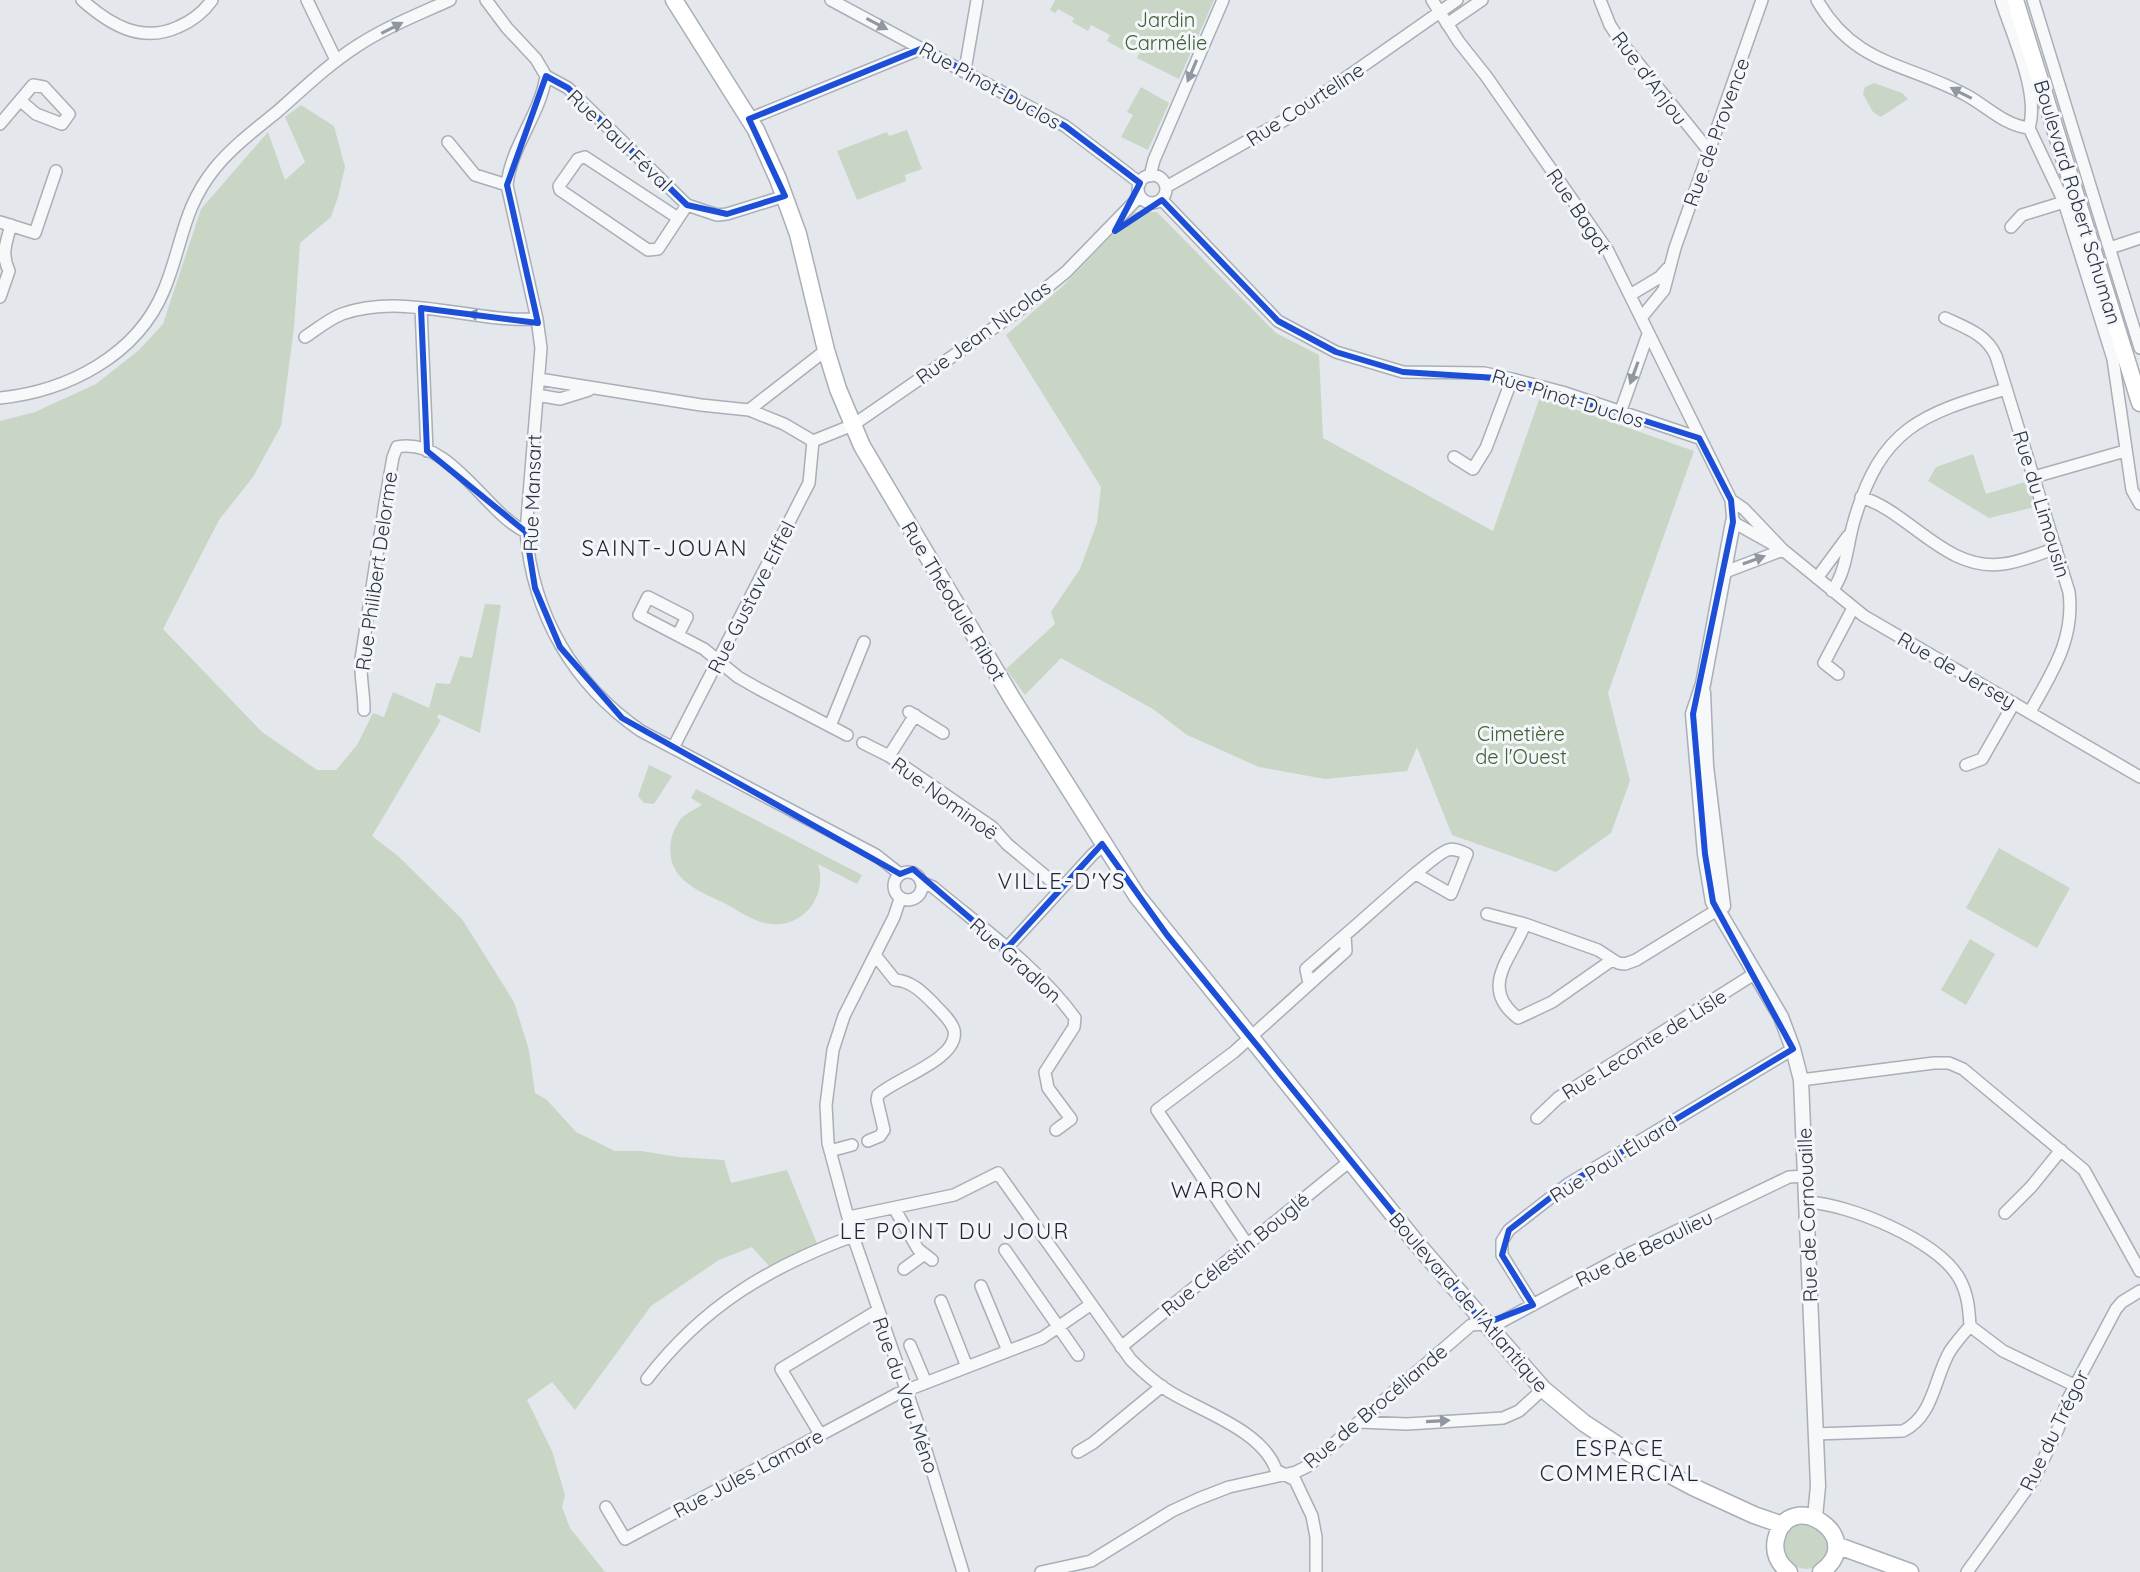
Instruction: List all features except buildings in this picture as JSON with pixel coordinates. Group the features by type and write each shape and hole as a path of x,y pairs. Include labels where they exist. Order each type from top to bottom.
{"main road":[{"name":"Rue Théodule Ribot","path":"674,0 765,149 798,234 826,350 853,425 884,485 1103,846 1137,896 1249,1037"},
{"name":"Boulevard Robert Schuman","path":"2015,0 2140,403"},
{"name":"Boulevard de l'Atlantique","path":"1249,1037 1484,1324 1543,1389 1584,1423 1631,1454 1693,1487 1783,1525"},
{"path":"1789,1572 1779,1561 1775,1549 1776,1536 1783,1525 1795,1517 1815,1517 1832,1531 1836,1545 1831,1562 1821,1572"},
{"path":"1836,1545 1910,1572"}],"street":[{"path":"82,0 102,18 123,29 159,33 188,22 212,0"},
{"path":"307,0 336,60"},
{"path":"0,398 67,383 99,366 124,345 151,315 164,290 190,205 216,167 336,60 360,44 450,0"},
{"name":"Rue Paul Féval","path":"486,0 536,59 546,76 568,88 687,205 717,215 785,196"},
{"name":"Rue Pinot-Duclos","path":"831,0 1065,126 1143,185 1162,179 1166,187"},
{"path":"965,70 977,0"},
{"path":"1166,187 1162,200 1149,203 1143,185 1223,0"},
{"name":"Rue Bagot","path":"1432,0 1599,237 1699,438"},
{"name":"Rue Courteline","path":"1166,187 1290,117 1457,0"},
{"path":"1447,24 1482,0"},
{"name":"Rue d'Anjou","path":"1600,0 1621,42 1709,151"},
{"name":"Rue de Provence","path":"1641,318 1664,290 1762,0"},
{"path":"1817,0 1837,29 1879,60 1965,94 2014,126 2029,128"},
{"path":"2001,0 2031,95 2029,128 2064,202 2113,359 2132,490 2140,504"},
{"path":"2033,0 2140,348"},
{"path":"749,119 923,48"},
{"name":"Rue Mansart","path":"546,76 544,94 509,168 507,185 541,348 526,532 528,559 546,618 573,666 622,718 876,855 900,874"},
{"path":"0,124 22,102"},
{"path":"448,142 475,175 507,185"},
{"path":"678,218 585,157 578,159 559,189 648,250 658,249 687,205"},
{"path":"0,297 9,271 3,250 6,224 35,233 56,171"},
{"name":"Rue Jean Nicolas","path":"813,441 853,425 1018,311 1066,272 1143,185"},
{"name":"Rue Pinot-Duclos","path":"1162,200 1278,321 1357,360 1403,372 1484,373 1512,379 1562,392 1699,438"},
{"path":"2011,227 2022,215 2064,202"},
{"path":"2110,248 2140,238"},
{"path":"1630,295 1660,277 1672,264"},
{"path":"305,337 340,315 369,308 421,308 517,320 537,319"},
{"path":"421,308 427,451 468,479 511,523 526,532"},
{"name":"Rue du Limousin","path":"1945,318 1990,343 2069,592 2071,621 2062,655 2030,712"},
{"path":"1620,413 1648,334"},
{"path":"749,410 826,350"},
{"path":"539,379 749,410 784,424 813,441"},
{"path":"1454,457 1473,469 1486,448 1512,379"},
{"path":"537,395 560,399 577,391 597,389"},
{"path":"1832,591 1838,583 1847,555 1861,497 1889,449 1913,424 1952,406 2006,389"},
{"name":"Rue de Jersey","path":"1699,438 1731,500 1733,522 1783,550"},
{"name":"Rue Gustave Eiffel","path":"673,748 809,483 813,441"},
{"name":"Rue Philibert Delorme","path":"364,710 361,659 393,457 397,447 410,445 427,451"},
{"path":"2034,477 2125,451"},
{"path":"1861,497 1876,502 1963,559 1991,565 2004,564 2056,548"},
{"name":"Rue de Jersey","path":"1731,500 1744,509 1783,550 1853,608 2140,777"},
{"name":"Rue de Cornouaille","path":"1733,522 1703,684 1693,714 1705,854 1713,902 1781,1017 1801,1080 1818,1486 1815,1517"},
{"path":"1817,578 1851,532"},
{"path":"1725,572 1783,550"},
{"path":"1838,674 1824,663 1853,608"},
{"path":"678,635 719,660 738,677 847,735"},
{"path":"830,726 864,642"},
{"name":"Rue de Cornouaille","path":"1703,684 1706,766 1715,853 1728,930"},
{"path":"1966,765 1982,759 2014,703"},
{"path":"889,756 912,714 943,733"},
{"name":"Rue Nominoë","path":"863,743 889,756 992,827 1007,844 1061,889"},
{"path":"1006,949 1103,846"},
{"path":"1247,1244 1157,1110 1234,1052 1346,951 1345,935 1416,874 1443,851 1452,849 1467,854 1451,894 1416,874"},
{"path":"911,872 921,882 922,890 909,901 900,899 893,885 900,874 911,872"},
{"name":"Rue Gradlon","path":"921,882 933,887 1006,949 1059,997 1075,1018 1069,1036 1045,1072 1048,1088 1071,1119 1056,1130"},
{"name":"Rue du Vau Méno","path":"900,899 844,1016 833,1050 826,1105 830,1151 853,1236 963,1572"},
{"path":"1487,914 1598,950 1612,960 1625,964 1717,910"},
{"path":"1525,924 1497,980 1498,991 1518,1018 1552,1002 1612,960"},
{"path":"868,1141 880,1136 884,1130 878,1095 948,1052 954,1037 950,1021 930,1000 908,981 895,980 875,955"},
{"name":"Rue Leconte de Lisle","path":"1537,1118 1558,1098 1754,974"},
{"name":"Rue Paul Éluard","path":"1533,1305 1502,1255 1502,1241 1509,1230 1568,1184 1793,1049"},
{"path":"1801,1080 1949,1063 1963,1069 2084,1170 2140,1271"},
{"path":"830,1151 852,1145"},
{"path":"2005,1213 2061,1150"},
{"name":"Rue Célestin Bouglé","path":"1121,1347 1350,1161"},
{"path":"849,1217 954,1195 998,1173 1090,1305 1144,1374 1255,1439 1276,1470 1295,1480 1312,1516 1316,1537 1316,1572"},
{"name":"Rue de Beaulieu","path":"1484,1324 1499,1323 1616,1260 1789,1177 1805,1176"},
{"path":"1807,1202 1854,1210 1935,1252 1960,1279 1968,1298 1970,1326 1949,1352 1923,1416 1914,1426 1903,1431 1815,1434"},
{"path":"894,1208 903,1226 927,1257 904,1269"},
{"path":"647,1379 696,1325 746,1287 783,1264 853,1236"},
{"path":"1005,1250 1078,1355"},
{"path":"981,1286 1008,1351"},
{"name":"Rue du Trégor","path":"1967,1572 2034,1479 2076,1386 2116,1309 2140,1291"},
{"path":"941,1301 967,1367"},
{"name":"Rue Jules Lamare","path":"606,1507 625,1539 905,1391 1042,1338 1090,1305"},
{"path":"820,1434 781,1369 877,1311"},
{"name":"Rue de Brocéliande","path":"1041,1572 1091,1561 1172,1511 1198,1499 1229,1487 1308,1466 1468,1327 1484,1324"},
{"path":"1970,1326 2003,1351 2076,1386"},
{"path":"910,1345 926,1383"},
{"path":"1078,1452 1162,1386"},
{"path":"1360,1422 1407,1424 1503,1418 1519,1411 1543,1389"}],"highlighted area":[{"path":"923,48 1065,126 1140,183 1115,231 1162,200 1278,321 1336,352 1403,372 1512,379 1699,438 1731,500 1733,522 1693,714 1705,854 1713,902 1793,1049 1568,1184 1509,1230 1502,1255 1533,1305 1484,1324 1167,935 1102,844 1006,949 913,869 900,874 622,718 560,647 535,588 526,532 427,451 421,308 538,323 507,185 546,76 568,88 687,205 727,214 785,196 749,119"}],"green space":[{"name":"Jardin Carmélie","path":"1055,0 1214,0 1179,79 1137,58 1141,50 1128,42 1123,50 1107,41 1110,35 1091,25 1088,31 1058,9 1055,13 1050,10"},
{"path":"1874,83 1902,93 1908,99 1881,117 1873,112 1863,94 1865,87"},
{"path":"1141,87 1169,103 1148,150 1121,137 1133,115 1127,112"},
{"path":"301,105 334,126 345,167 331,217 300,243 294,328 281,426 253,477 219,520 163,629 262,732 317,770 336,770 357,745 373,713 384,717 393,692 429,708 436,683 450,684 460,656 472,658 485,604 501,605 480,733 439,714 437,718 441,720 372,836 398,856 462,919 514,1002 529,1050 535,1093 547,1100 576,1132 615,1151 724,1160 731,1183 787,1170 818,1246 769,1266 752,1247 719,1260 651,1306 575,1410 552,1382 527,1400 552,1451 565,1495 562,1507 570,1528 605,1572 0,1572 0,421 35,412 96,384 139,350 163,324 201,209 268,132 285,180 305,162 285,117"},
{"path":"907,130 922,169 905,175 906,181 857,200 837,151 887,132 889,136"},
{"name":"Cimetière de l'Ouest","path":"1134,212 1157,212 1276,333 1319,355 1323,438 1493,531 1540,397 1694,451 1608,693 1630,781 1611,833 1556,872 1452,835 1417,747 1407,771 1325,779 1259,767 1187,735 1153,709 1061,658 1025,695 1006,669 1055,624 1051,612 1080,569 1097,523 1101,487 1006,335 1064,285"},
{"path":"1973,454 1986,494 2028,481 2035,507 1989,518 1928,481 1936,467"},
{"path":"649,765 672,776 654,804 644,803 638,796"},
{"path":"696,789 862,875 857,884 818,864 820,887 803,915 782,924 764,923 747,916 689,884 672,863 671,842 678,823 702,805 691,798"},
{"path":"1999,848 2070,888 2037,948 1966,908"},
{"path":"1970,939 1995,954 1966,1005 1941,990"},
{"path":"1806,1523 1822,1530 1829,1546 1822,1562 1806,1569 1790,1562 1783,1546 1790,1530"}],"district":[{"name":"SAINT-JOUAN","path":"665,548"},
{"name":"VILLE-D'YS","path":"1062,881"},
{"name":"WARON","path":"1217,1190"},
{"name":"LE POINT DU JOUR","path":"955,1231"},
{"name":"ESPACE COMMERCIAL","path":"1620,1460"}]}
